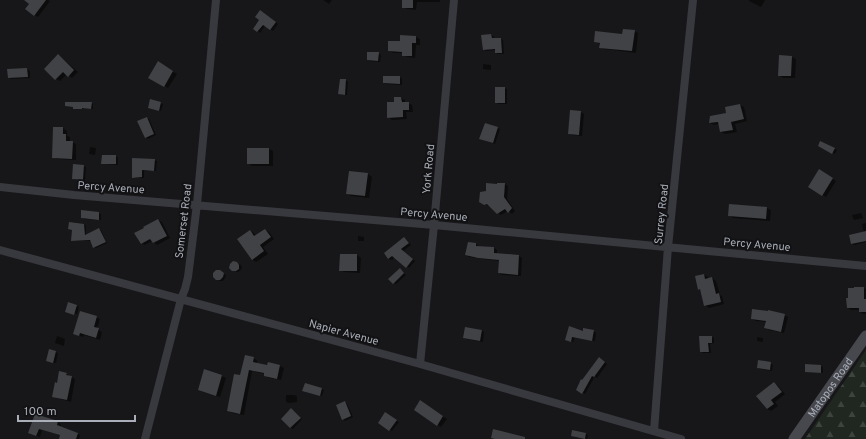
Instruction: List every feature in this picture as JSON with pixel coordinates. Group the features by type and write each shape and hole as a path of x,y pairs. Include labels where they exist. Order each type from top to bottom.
{"main road":[{"name":"Matopos Road","path":"794,439 866,336"}],"street":[{"name":"Somerset Road","path":"144,439 188,277 197,204 216,0"},
{"name":"York Road","path":"420,364 454,0"},
{"name":"Surrey Road","path":"654,431 668,247 693,0"},
{"name":"Percy Avenue","path":"0,187 74,195 197,204 434,225 866,266"},
{"name":"Napier Avenue","path":"0,250 420,364 681,439"}],"green space":[{"path":"866,350 866,439 805,439"}],"building":[{"path":"24,0 46,0 34,16 25,9 29,4"},
{"path":"402,0 413,0 413,8 402,8"},
{"path":"260,10 276,22 270,30 263,25 257,32 253,29 259,20 255,17"},
{"path":"623,29 635,30 632,51 599,48 600,43 594,42 595,31 622,34"},
{"path":"491,34 492,38 501,38 502,53 495,53 495,49 483,50 481,35"},
{"path":"400,35 416,36 416,43 412,43 412,56 402,56 402,52 388,51 388,41 400,41"},
{"path":"367,52 379,52 378,61 367,60"},
{"path":"58,54 74,70 68,77 63,72 55,80 44,69"},
{"path":"779,55 792,56 791,76 778,76"},
{"path":"158,61 173,71 164,87 148,78"},
{"path":"27,68 28,77 8,78 7,69"},
{"path":"383,76 400,76 400,84 383,83"},
{"path":"340,79 346,79 345,95 338,94"},
{"path":"495,87 505,87 505,103 495,103"},
{"path":"394,97 401,97 402,102 409,102 409,110 403,110 403,117 387,118 387,102 394,102"},
{"path":"150,99 161,102 159,111 148,108"},
{"path":"65,102 92,102 91,109 73,109 73,107 65,106"},
{"path":"740,104 744,119 731,122 733,130 720,132 718,122 709,123 710,116 726,113 725,107"},
{"path":"570,110 581,111 579,135 568,134"},
{"path":"147,117 154,134 145,138 137,121"},
{"path":"485,123 498,127 493,143 479,139"},
{"path":"53,127 63,127 63,134 66,134 66,141 73,141 72,159 52,158"},
{"path":"820,141 835,148 832,154 818,146"},
{"path":"247,148 269,148 269,164 247,164"},
{"path":"102,155 116,155 116,164 101,164"},
{"path":"132,158 155,159 154,171 142,170 142,177 132,178"},
{"path":"73,164 84,165 83,180 72,179"},
{"path":"819,169 833,178 822,196 808,187"},
{"path":"349,171 368,173 365,196 346,194"},
{"path":"486,183 505,183 504,197 512,208 508,213 505,209 497,214 487,204 484,205 479,202 480,192 486,191"},
{"path":"729,204 767,207 766,219 728,216"},
{"path":"81,210 99,212 99,220 81,218"},
{"path":"158,219 167,236 153,243 150,239 141,244 134,233"},
{"path":"69,222 84,224 85,235 99,228 106,242 93,248 90,240 71,241 72,230 68,229"},
{"path":"265,229 271,237 260,245 264,251 252,260 237,239 250,230 254,236"},
{"path":"866,231 866,241 851,244 849,235"},
{"path":"404,237 409,243 401,249 413,259 406,268 392,256 388,259 384,253"},
{"path":"468,242 476,243 476,246 494,247 494,253 519,255 518,275 498,273 499,260 465,255"},
{"path":"340,254 357,254 357,271 339,271"},
{"path":"233,261 237,262 239,265 239,269 236,271 232,271 229,268"},
{"path":"400,268 404,273 393,284 388,279"},
{"path":"216,270 220,270 224,273 220,280 216,280 213,277 213,273"},
{"path":"704,274 705,279 712,277 716,294 719,293 721,302 704,306 695,276"},
{"path":"864,287 866,312 859,312 859,308 847,308 846,298 848,298 848,288"},
{"path":"68,302 77,305 74,315 65,312"},
{"path":"752,309 768,310 785,314 781,332 764,328 766,321 751,319"},
{"path":"80,311 97,316 94,327 99,328 96,338 80,333 79,336 73,334"},
{"path":"569,326 583,331 583,328 594,330 592,341 572,337 571,342 565,340"},
{"path":"465,327 482,330 480,341 463,338"},
{"path":"699,336 712,336 712,343 708,343 709,352 700,352"},
{"path":"49,349 56,351 53,363 46,361"},
{"path":"245,355 254,357 253,362 267,365 268,362 280,365 277,379 264,376 264,373 249,370 240,414 227,411 234,374 240,375"},
{"path":"599,357 605,362 594,377 592,376 582,394 576,390 581,379 582,380"},
{"path":"758,360 771,362 770,370 757,368"},
{"path":"805,364 821,365 821,373 805,372"},
{"path":"204,369 222,375 216,396 198,390"},
{"path":"59,371 67,373 66,375 72,376 67,400 52,397"},
{"path":"774,382 782,392 771,400 774,404 767,409 756,396"},
{"path":"305,383 322,388 320,396 302,391"},
{"path":"420,400 443,416 437,426 414,410"},
{"path":"345,401 351,416 342,420 336,405"},
{"path":"291,408 301,418 290,428 281,419"},
{"path":"385,412 397,420 389,431 378,423"},
{"path":"35,414 58,421 57,425 78,433 76,439 59,439 60,435 39,429 36,436 28,433"},
{"path":"493,429 525,437 525,439 491,438"},
{"path":"572,430 586,433 585,439 571,436"}]}
